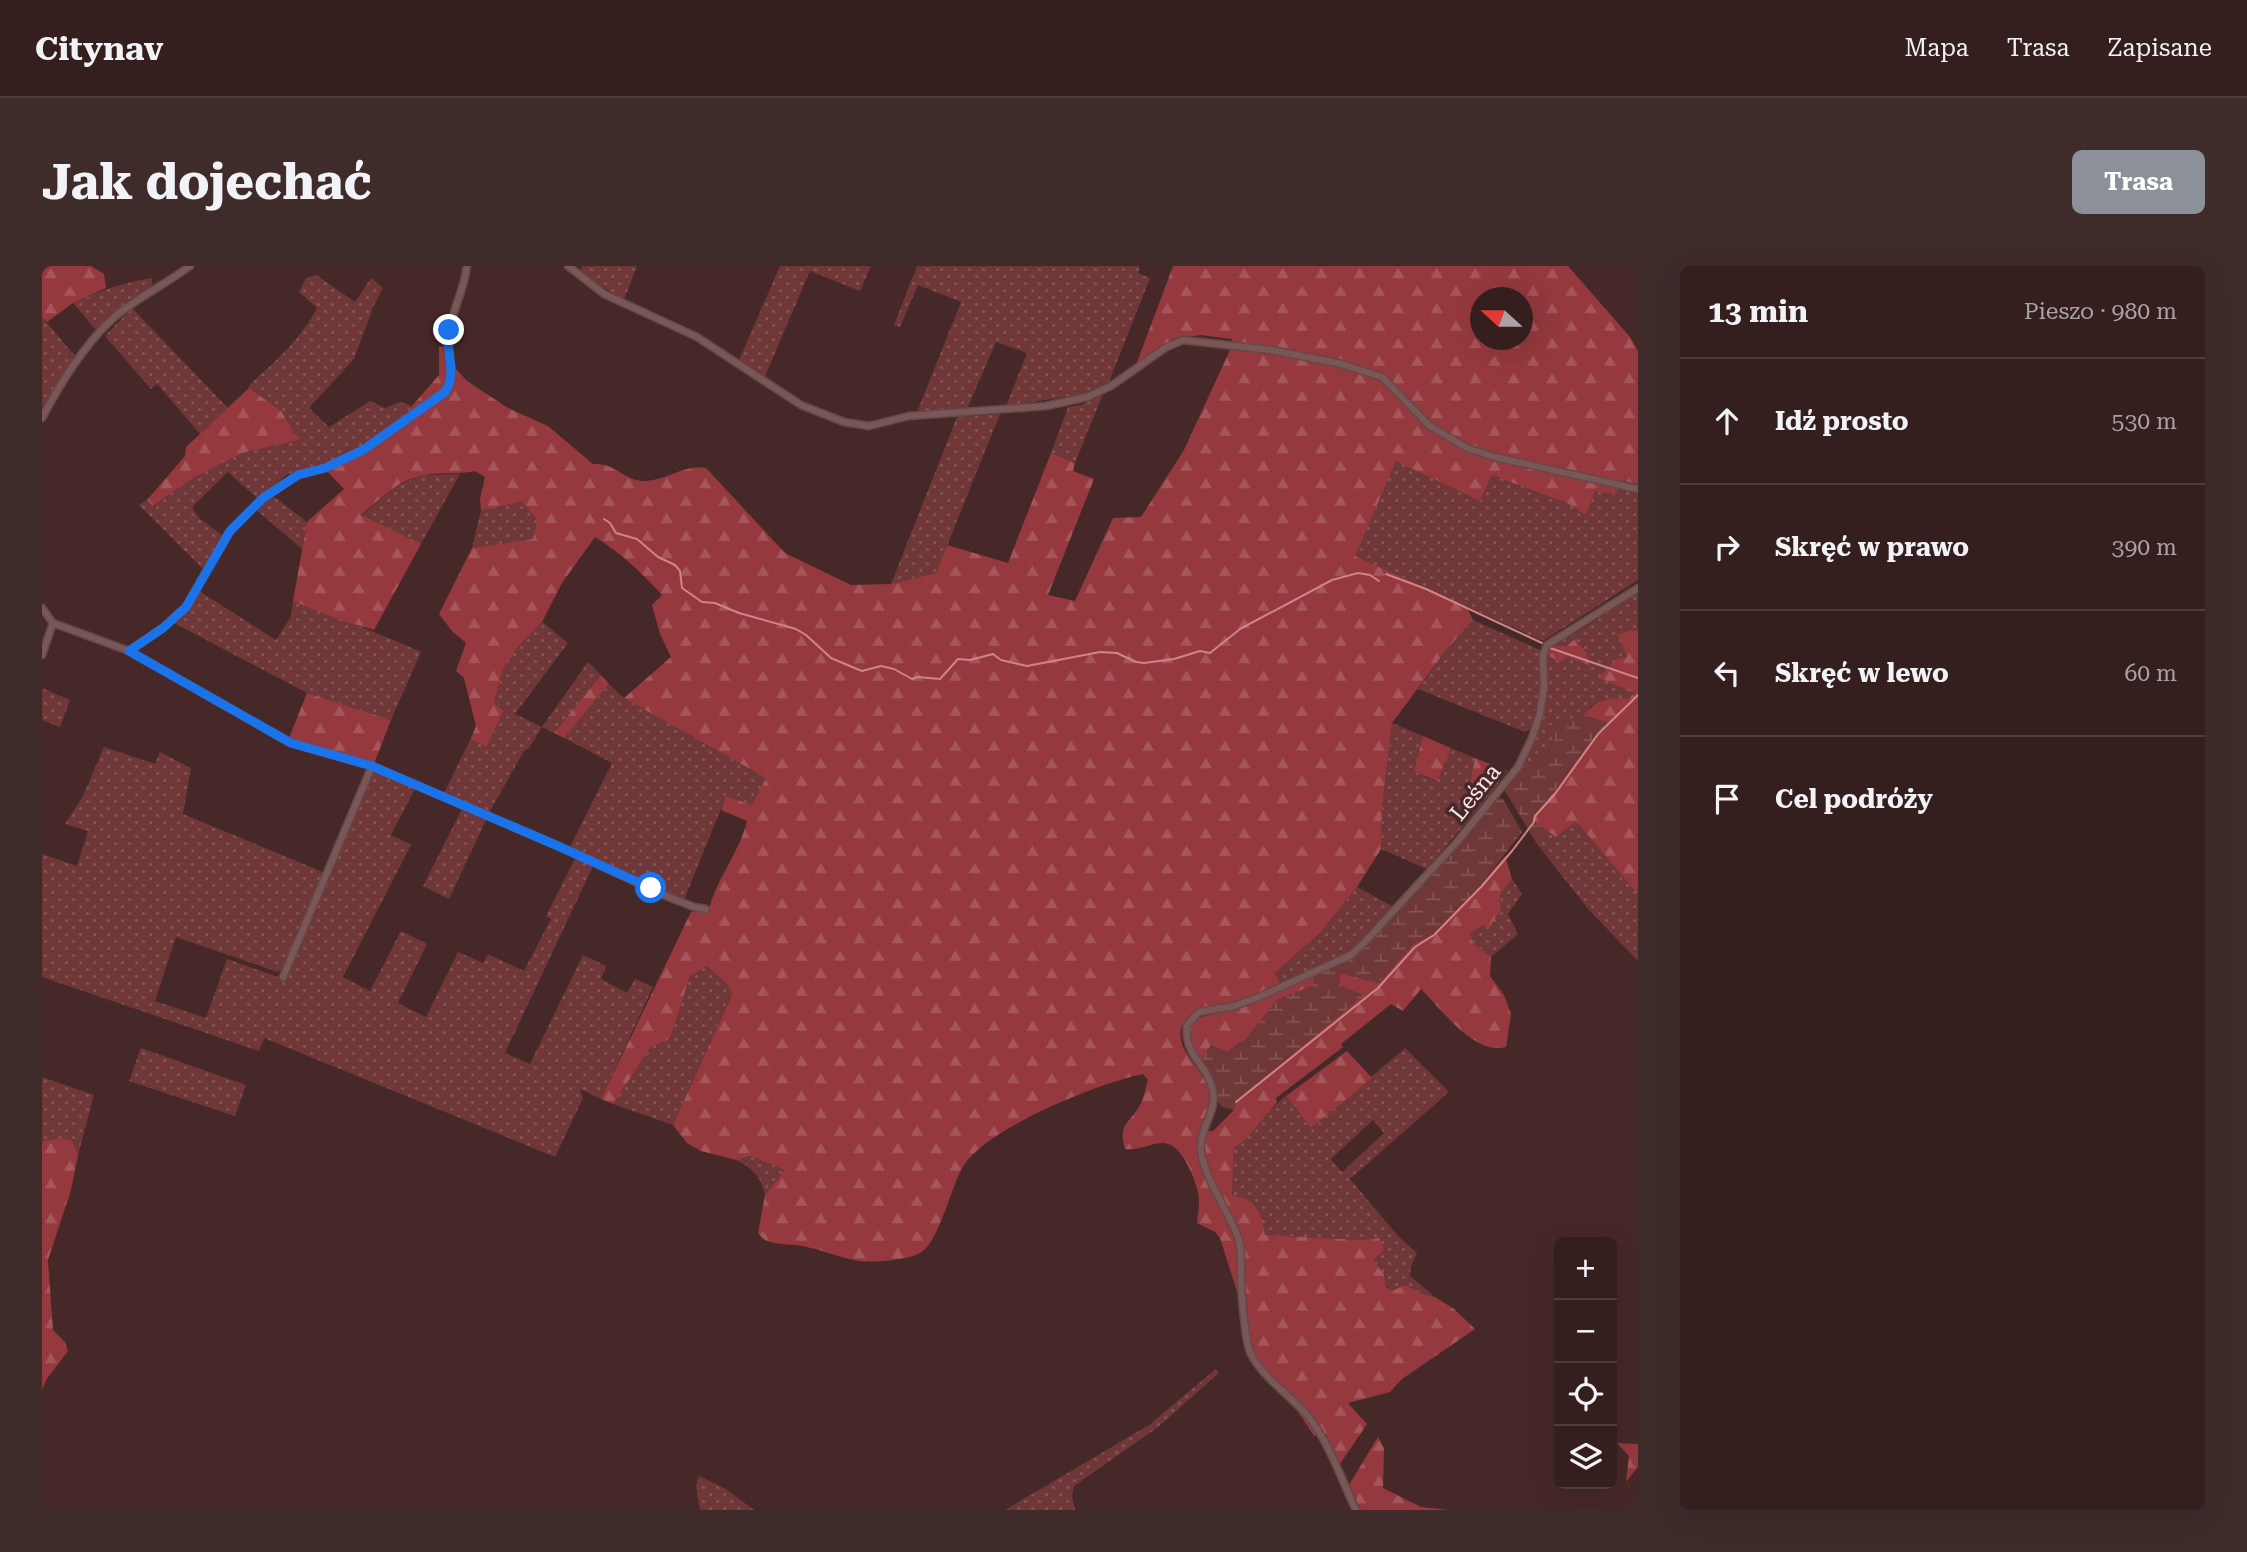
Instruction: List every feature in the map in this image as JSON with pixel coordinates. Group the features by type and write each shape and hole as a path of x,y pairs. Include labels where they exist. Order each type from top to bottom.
{"street":[{"path":"42,418 78,361 117,315 190,266"},
{"path":"129,651 163,628 186,607 230,531 263,498 298,475 325,468 363,450 445,392 452,378 447,349 448,337 467,266"},
{"path":"568,266 604,294 697,337 801,405 844,422 869,426 909,416 1046,406 1087,397 1111,386 1165,348 1183,340 1271,350 1342,364 1382,377 1430,426 1467,448 1495,457 1638,489"},
{"name":"Leśna","path":"1356,1510 1315,1426 1261,1368 1249,1349 1241,1286 1241,1244 1221,1205 1203,1160 1200,1144 1214,1107 1213,1091 1209,1076 1187,1044 1186,1025 1199,1012 1234,1006 1352,955 1424,879 1518,767 1540,713 1544,688 1543,655 1547,645 1552,639 1582,624 1638,588"},
{"path":"42,608 53,623 129,651 291,743 372,766 666,896 706,909"},
{"path":"42,655 53,623"},
{"path":"283,976 372,766"}],"green space":[{"path":"42,266 91,266 104,274 106,288 73,303 47,322 42,317"},
{"path":"582,266 637,266 624,300 580,273"},
{"path":"780,266 871,266 860,291 810,271 765,376 739,360"},
{"path":"917,266 1140,266 1138,273 1150,278 1109,382 1084,394 1006,406 1027,353 996,342 967,409 917,412 961,302 918,285 900,327 894,325"},
{"path":"1173,266 1568,266 1630,337 1638,351 1638,484 1623,481 1615,494 1595,491 1586,515 1569,504 1492,475 1480,501 1396,461 1355,556 1466,606 1473,620 1447,649 1392,723 1382,808 1381,849 1357,887 1320,933 1275,973 1280,983 1240,1001 1199,1009 1188,1017 1181,1029 1184,1048 1202,1075 1210,1096 1209,1110 1200,1132 1213,1131 1234,1110 1235,1102 1363,995 1340,986 1340,973 1379,983 1413,944 1433,934 1505,856 1512,879 1500,894 1501,909 1490,926 1482,925 1470,934 1473,943 1491,957 1490,976 1504,995 1511,1014 1506,1047 1482,1045 1471,1038 1421,989 1403,1011 1391,1004 1341,1044 1343,1047 1276,1098 1277,1102 1247,1138 1234,1148 1232,1195 1247,1200 1256,1208 1262,1219 1265,1235 1361,1240 1379,1238 1384,1249 1373,1261 1384,1274 1386,1287 1394,1290 1405,1285 1424,1295 1435,1297 1454,1309 1475,1329 1402,1379 1390,1392 1348,1403 1367,1424 1340,1464 1326,1434 1314,1436 1297,1410 1255,1363 1239,1298 1220,1238 1215,1232 1197,1223 1198,1194 1193,1175 1183,1157 1177,1149 1163,1143 1125,1149 1124,1128 1141,1103 1148,1080 1143,1074 1074,1097 996,1136 964,1165 938,1227 925,1249 912,1256 866,1262 803,1246 765,1240 758,1233 765,1195 785,1170 750,1156 736,1160 701,1151 687,1143 673,1125 732,994 728,985 707,966 690,976 670,1039 651,1047 613,1104 601,1099 691,912 709,911 716,888 739,845 747,821 721,810 726,796 752,805 766,778 624,698 671,657 660,634 652,605 662,595 639,571 595,537 562,583 542,622 517,648 503,669 494,704 504,710 486,747 471,738 476,726 464,678 456,671 466,643 439,614 472,548 533,539 537,520 522,502 481,510 480,499 485,477 475,471 412,478 389,492 361,515 421,544 374,630 293,601 307,522 344,489 326,470 363,454 412,415 412,406 439,375 439,347 451,346 456,369 467,381 508,408 548,426 593,464 609,466 638,481 661,478 691,468 706,468 785,553 851,585 891,584 936,573 947,545 1008,563 1051,453 1075,463 1073,471 1094,479 1048,595 1075,601 1113,518 1141,517 1184,450 1230,350 1232,339 1201,335 1173,339 1136,365"},
{"path":"316,275 355,302 371,278 383,288 354,359 309,408 329,427 370,401 385,408 400,402 412,406 412,415 350,459 304,475 303,469 286,475 258,499 228,472 192,507 199,518 223,536 204,570 139,505 147,500 154,506 189,480 242,453 299,440 281,411 249,388 287,349 311,319 317,308 299,292 306,278"},
{"path":"152,278 152,289 110,317 96,330 73,303 112,288"},
{"path":"132,308 228,408 200,434 157,384 151,389 105,336"},
{"path":"42,317 75,356 42,410"},
{"path":"249,388 281,411 299,440 242,453 193,478 153,506 147,500 185,456 186,447"},
{"path":"1103,394 1075,463 1051,453 1068,407 1081,405"},
{"path":"1000,414 936,573 891,584 957,417"},
{"path":"1396,460 1480,501 1492,475 1569,504 1586,514 1595,491 1620,487 1638,492 1638,580 1543,641 1354,556"},
{"path":"460,474 421,544 361,516 393,488 421,475"},
{"path":"272,495 307,522 302,549 254,508"},
{"path":"522,502 537,520 534,539 472,548 481,510"},
{"path":"199,591 276,640 291,616 293,601 421,652 391,720 307,693 174,623 187,610"},
{"path":"1638,592 1638,631 1630,630 1627,657 1636,692 1628,699 1591,706 1583,715 1549,726 1555,738 1550,748 1530,772 1520,769 1542,714 1547,655 1560,661 1567,657 1589,665 1567,646 1552,646"},
{"path":"1473,620 1540,650 1541,687 1532,728 1525,732 1418,689 1447,649"},
{"path":"542,622 568,643 515,714 542,727 529,748 524,751 489,813 444,793 471,738 486,746 504,709 494,705 503,669 517,648"},
{"path":"1630,630 1638,631 1638,894 1576,821 1556,837 1532,821 1585,749 1608,723 1583,715 1604,701 1628,699 1635,693 1599,678 1615,660 1627,657 1618,635"},
{"path":"1575,639 1586,653 1590,666 1567,657 1560,662 1547,655 1552,646 1567,646"},
{"path":"588,662 601,675 554,733 542,727"},
{"path":"601,675 609,684 564,738 554,733"},
{"path":"609,684 624,698 766,778 752,805 726,796 684,900 569,849 612,763 564,738"},
{"path":"42,688 70,700 60,727 42,720"},
{"path":"307,693 391,720 374,764 289,738"},
{"path":"1583,715 1608,723 1535,813 1532,821 1551,834 1537,844 1505,791 1506,785 1520,769 1530,772 1547,752 1555,738 1549,726"},
{"path":"1392,723 1423,736 1414,771 1436,781 1451,748 1475,758 1468,792 1485,800 1427,869 1381,849 1382,808"},
{"path":"1423,736 1451,748 1437,781 1414,771"},
{"path":"104,747 155,764 160,752 191,768 183,814 323,872 283,969 278,972 176,937 155,1001 206,1018 227,959 286,980 374,771 416,787 391,835 411,845 343,977 370,991 401,931 427,944 398,1003 426,1017 458,952 483,963 488,954 524,971 551,919 546,916 576,857 593,866 505,1053 530,1064 583,955 606,966 601,979 627,993 635,979 653,987 601,1099 580,1089 583,1098 555,1157 264,1038 259,1051 42,977 42,854 77,866 88,831 65,824 83,796"},
{"path":"1475,758 1507,771 1485,800 1468,792"},
{"path":"1497,797 1503,799 1522,832 1480,886 1433,934 1413,944 1379,983 1340,973 1340,986 1364,995 1235,1102 1234,1110 1222,1107 1217,1101 1212,1076 1201,1061 1211,1045 1227,1052 1248,1037 1277,1000 1314,985 1313,975 1353,958 1435,871"},
{"path":"463,807 486,820 449,899 423,886"},
{"path":"1576,820 1638,893 1638,961 1589,910 1537,844 1551,834 1556,837"},
{"path":"1512,879 1522,894 1508,914 1518,934 1491,957 1473,943 1470,934 1501,909 1500,894"},
{"path":"1357,887 1392,906 1348,954 1280,983 1275,973 1320,933"},
{"path":"707,966 728,985 732,993 673,1125 613,1104 651,1047 670,1039 690,976"},
{"path":"1313,975 1315,985 1277,1000 1248,1037 1227,1052 1211,1045 1201,1061 1190,1035 1190,1025 1200,1017 1233,1010"},
{"path":"141,1048 246,1085 235,1116 129,1081"},
{"path":"1405,1048 1449,1092 1350,1179 1399,1237 1417,1253 1410,1276 1435,1297 1424,1296 1405,1285 1394,1290 1386,1286 1384,1274 1373,1261 1379,1238 1361,1240 1265,1235 1232,1196 1234,1148 1286,1096 1311,1128","holes":["1373,1120 1384,1133 1342,1172 1331,1159"]},
{"path":"1347,1051 1372,1078 1311,1128 1286,1096"},
{"path":"42,1077 94,1095 78,1155 72,1140 60,1138 42,1141"},
{"path":"60,1138 72,1140 78,1155 71,1190 48,1260 53,1330 65,1342 68,1351 46,1380 42,1390 42,1141"},
{"path":"750,1156 786,1170 765,1195 755,1174 736,1160"},
{"path":"1216,1369 1219,1373 1158,1427 1074,1486 1072,1496 1075,1510 1005,1510 1149,1425"},
{"path":"1378,1437 1384,1448 1383,1488 1421,1507 1449,1510 1361,1510 1349,1485"},
{"path":"1617,1443 1638,1444 1638,1467 1626,1482 1629,1456"},
{"path":"699,1476 726,1489 754,1510 700,1510 696,1486"}],"waterway":[{"path":"604,519 616,533 637,539 658,557 675,565 680,571 682,588 702,602 715,603 739,613 796,629 831,658 862,671 881,666 894,669 912,679 940,679 958,659 970,660 993,654 1001,660 1027,666 1100,652 1117,653 1144,663 1174,659 1200,651 1210,653 1240,629 1332,580 1358,573 1370,575 1379,581"},
{"path":"1386,574 1426,589 1542,643"},
{"path":"1550,648 1638,678"},
{"path":"1236,1102 1378,988 1415,947 1434,935 1512,851 1534,822 1535,816 1555,794 1598,734 1638,695"}],"route":[{"path":"449,330 447,349 452,378 445,392 363,450 325,468 298,475 263,498 230,531 186,607 163,628 129,651 291,743 372,766 651,888"}]}
